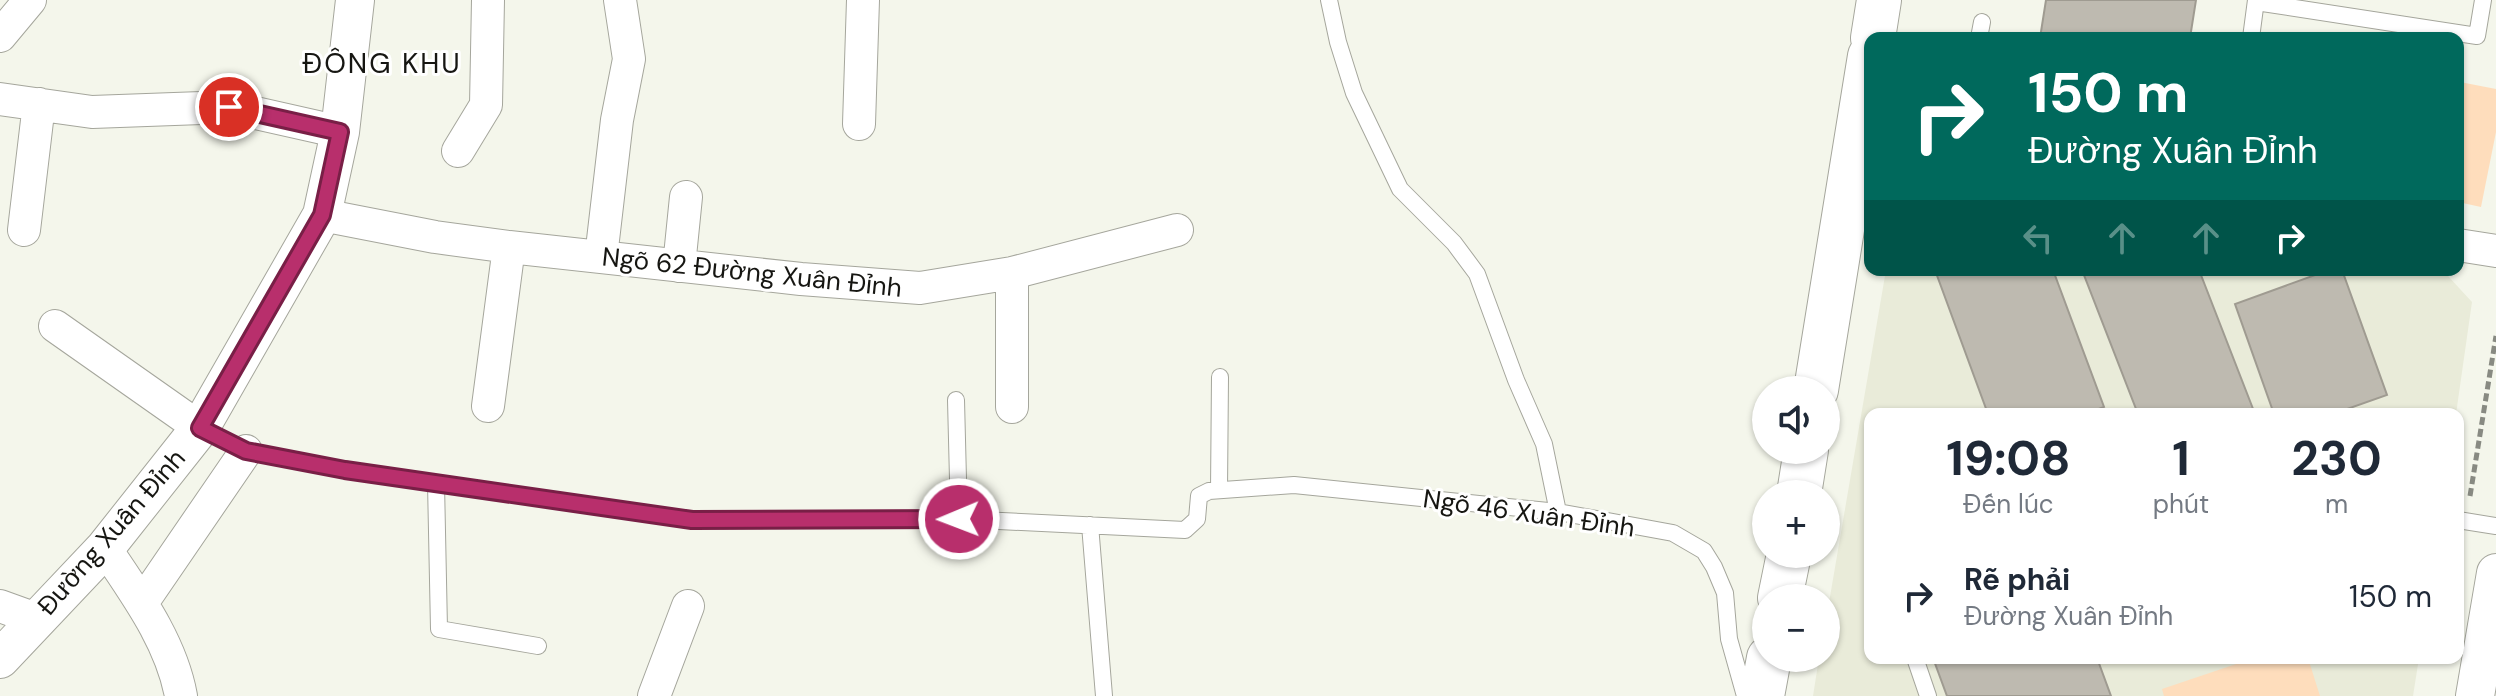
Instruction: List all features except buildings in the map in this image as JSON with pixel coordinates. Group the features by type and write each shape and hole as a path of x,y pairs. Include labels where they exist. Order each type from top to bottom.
{"main road":[{"path":"1874,32 1879,0"},
{"path":"1818,376 1864,93"},
{"path":"1762,696 1766,672"}],"street":[{"path":"0,36 30,0"},
{"name":"Đường Xuân Đỉnh","path":"0,659 105,548 200,428 322,215 340,132 355,0"},
{"path":"458,151 486,105 488,0"},
{"path":"601,257 617,120 629,59 620,0"},
{"path":"859,124 863,0"},
{"path":"0,99 92,112 229,107 340,132"},
{"path":"24,230 39,104"},
{"path":"679,266 686,197"},
{"name":"Ngõ 62 Đường Xuân Đỉnh","path":"322,215 435,237 509,247 920,288 1012,273 1177,230"},
{"path":"2464,246 2496,251"},
{"path":"488,406 509,247"},
{"path":"1012,273 1012,407"},
{"path":"55,326 200,428"},
{"path":"142,603 246,451"},
{"path":"105,548 142,603 177,673 181,696"},
{"path":"2475,696 2496,573"},
{"path":"0,606 36,619"},
{"path":"654,696 688,606"}],"lane":[{"path":"1329,0 1354,93 1400,189 1454,243 1477,274 1516,380 1544,444 1558,512"},
{"path":"2464,34 2477,36 2483,0"},
{"path":"2252,32 2256,1 2452,32"},
{"path":"1219,490 1220,377"},
{"path":"956,400 959,519"},
{"path":"200,428 246,451 345,470 692,520 959,519 1090,525 1104,696"},
{"path":"436,483 439,629 538,646"},
{"name":"Ngõ 46 Xuân Đỉnh","path":"1090,525 1185,530 1197,519 1199,496 1209,491 1294,485 1558,512 1673,533 1704,551 1725,593 1729,639 1745,696"},
{"path":"2464,521 2496,526"},
{"path":"1917,664 1928,696"}],"path":[{"path":"2464,510 2496,336"}],"shaded area":[{"path":"2464,83 2496,89 2496,132 2481,207 2464,203"},
{"path":"1885,276 2448,276 2472,302 2457,408 1864,408 1864,664 2418,664 2413,696 1813,696 1817,672 1840,672 1840,584 1832,584 1835,568 1840,568 1840,538"},
{"path":"2236,664 2310,664 2320,696 2164,696 2162,689"}],"district":[{"name":"ĐÔNG KHU","path":"382,63"}],"route":[{"path":"229,107 340,132 322,215 200,428 246,451 345,470 692,520 959,519"}]}
